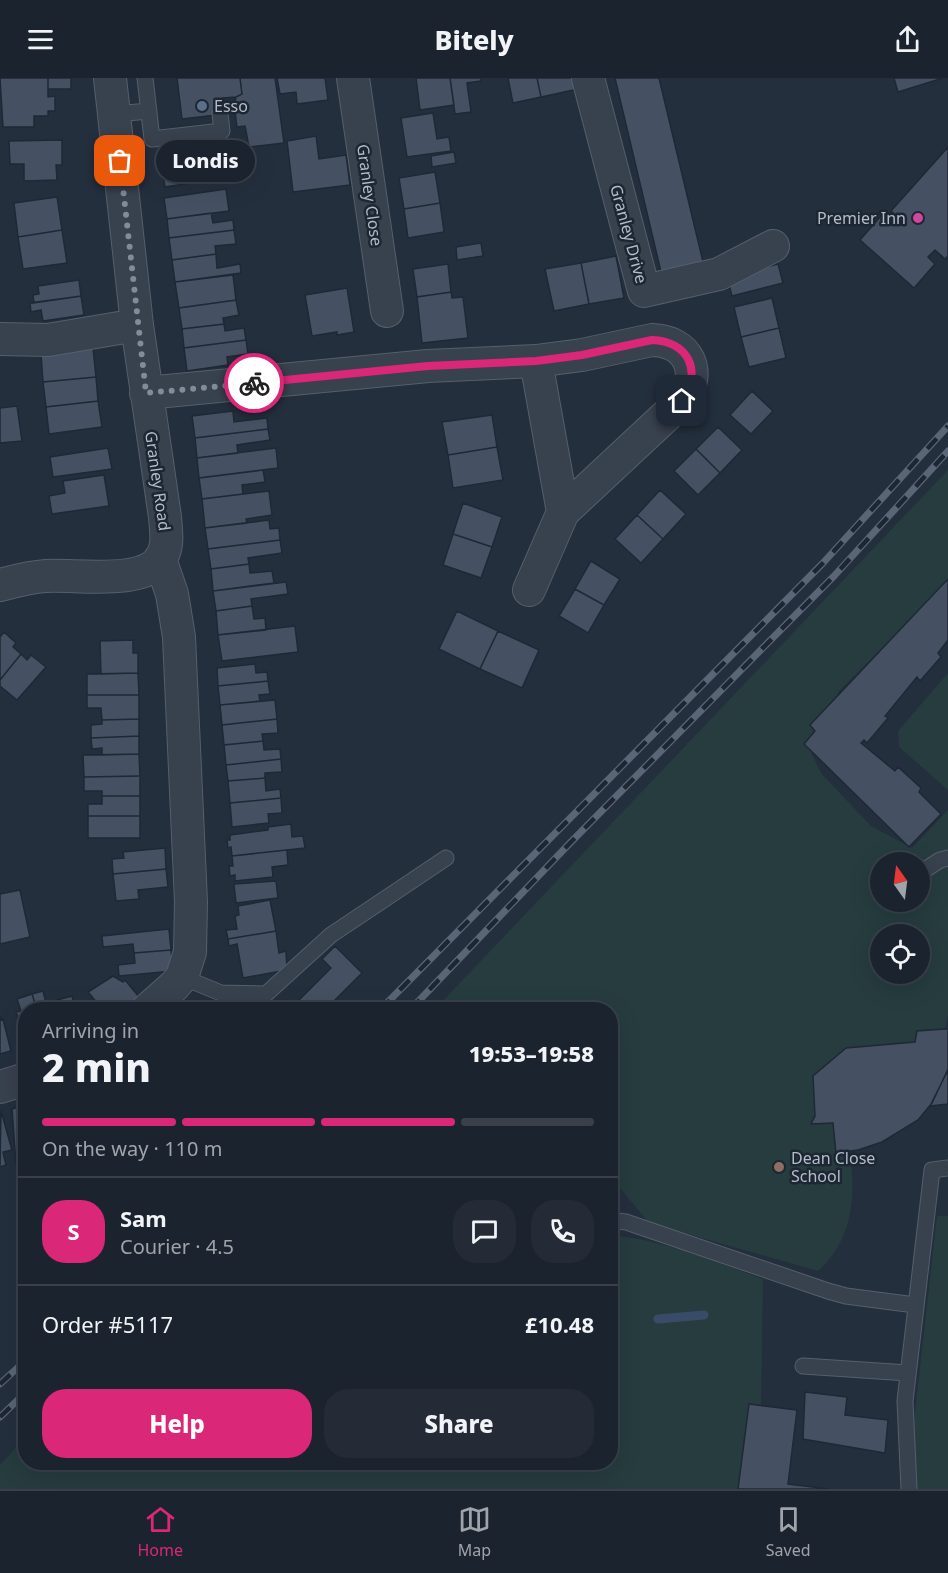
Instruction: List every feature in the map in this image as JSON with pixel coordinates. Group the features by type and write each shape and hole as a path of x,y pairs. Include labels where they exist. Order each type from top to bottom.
{"street":[{"name":"Granley Road","path":"110,78 137,325 165,517 165,549 160,559 172,594 179,649 191,902 190,952 182,977 156,1002"},
{"name":"Granley Close","path":"353,78 387,311"},
{"name":"Granley Drive","path":"588,78 644,291 718,273 773,246"},
{"path":"0,339 48,340 137,325"},
{"path":"146,393 428,366 536,361 582,355 652,340 663,340 674,344 689,360 692,370 692,382 682,401 563,512 529,590"},
{"path":"536,361 563,512"},
{"path":"0,585 44,576 131,576 145,572 160,559"},
{"path":"0,1087 18,1081"}],"lane":[{"path":"145,78 152,139 222,131 220,114"},
{"path":"115,114 149,111"},
{"path":"182,977 221,993 266,994 331,935 446,858"},
{"path":"930,866 948,858"},
{"path":"909,1489 905,1401 915,1305 932,1170 948,1168"},
{"path":"618,1221 828,1292 915,1305"},
{"path":"803,1366 908,1373"}],"green space":[{"path":"948,470 948,593 882,648 839,691 811,752 821,773 871,826 912,848 948,810 948,1015 945,1029 917,1031 915,1042 846,1048 813,1076 815,1116 811,1124 833,1123 836,1152 849,1151 852,1184 850,1216 845,1231 830,1259 818,1271 649,1223 618,1185 618,1002 442,1002"},
{"path":"948,673 948,790 899,747 898,731"},
{"path":"937,1216 948,1216 948,1489 917,1489 913,1430"},
{"path":"618,1236 669,1246 763,1279 761,1406 749,1404 738,1489 0,1489 0,1465 18,1446 18,1470 618,1470"}],"building":[{"path":"0,78 48,78 48,97 55,96 55,111 48,111 48,116 34,116 34,127 3,127"},
{"path":"48,78 71,78 71,89 48,89"},
{"name":"Esso","path":"177,78 240,78 242,94 223,98 225,114 182,119"},
{"path":"240,78 275,78 284,143 249,147 245,126 237,127 234,104 236,97 242,94"},
{"path":"277,78 325,78 328,100 297,104 296,92 280,94"},
{"path":"416,78 450,78 454,105 420,110"},
{"path":"450,78 481,78 481,81 467,83 471,112 455,114"},
{"path":"508,78 537,78 541,97 513,103"},
{"path":"537,78 575,78 578,89 541,97"},
{"path":"615,78 659,78 704,266 662,276"},
{"path":"894,78 943,78 898,92"},
{"path":"433,113 437,139 449,137 451,151 407,157 401,118"},
{"path":"316,136 319,159 346,155 350,185 293,192 287,141"},
{"path":"62,140 62,165 56,165 57,180 24,181 24,164 10,164 9,141"},
{"name":"Premier Inn","path":"948,147 948,256 945,259 935,250 928,257 935,264 914,288 860,240 881,216 887,221 893,213 891,211"},
{"path":"219,148 223,174 209,177 209,180 165,187 160,158"},
{"path":"454,152 456,163 432,167 431,156"},
{"path":"435,172 440,203 404,209 399,178"},
{"path":"226,189 229,211 167,219 164,198"},
{"path":"57,197 62,230 18,237 14,203"},
{"path":"440,203 444,232 408,238 404,209"},
{"path":"211,213 213,223 233,220 234,230 169,238 167,219"},
{"path":"62,230 67,263 23,269 18,237"},
{"path":"234,230 236,244 215,246 216,254 172,260 169,238"},
{"path":"481,243 483,256 457,260 456,247"},
{"path":"216,254 217,268 240,264 241,273 175,282 172,260"},
{"path":"616,256 624,298 589,304 581,263"},
{"path":"581,263 589,304 554,311 545,269"},
{"path":"448,264 451,292 417,297 413,269"},
{"path":"778,264 783,283 732,296 727,277"},
{"path":"233,275 236,300 179,308 175,282"},
{"path":"79,280 81,296 34,303 33,295 39,294 38,286"},
{"path":"347,288 354,332 312,336 305,295"},
{"path":"451,292 452,298 463,297 468,338 422,343 417,297"},
{"path":"81,296 84,315 43,321 41,310 31,312 30,303"},
{"path":"772,298 779,328 741,337 734,307"},
{"path":"236,300 239,315 223,318 224,324 182,329 179,308"},
{"path":"224,324 225,331 244,328 246,340 184,348 182,329"},
{"path":"779,328 786,358 749,367 741,337"},
{"path":"246,340 248,354 227,357 228,365 187,371 184,348"},
{"path":"93,348 96,377 43,382 41,354"},
{"path":"96,377 98,401 46,407 43,382"},
{"path":"752,391 773,411 751,434 730,415"},
{"path":"98,401 102,427 49,434 46,407"},
{"path":"17,406 22,441 0,443 0,408"},
{"path":"233,411 234,422 267,418 268,429 195,438 192,416"},
{"path":"492,415 497,447 448,455 442,422"},
{"path":"718,427 742,450 720,473 696,449"},
{"path":"268,429 270,440 237,445 238,453 197,458 195,438"},
{"path":"497,447 503,480 453,488 448,455"},
{"path":"108,448 112,469 53,477 50,457"},
{"path":"276,448 278,468 199,478 197,458"},
{"path":"696,449 720,473 698,495 674,471"},
{"path":"263,470 265,482 242,485 243,494 202,499 199,478"},
{"path":"104,475 109,506 52,514 49,496 65,493 63,481"},
{"path":"660,490 686,514 663,539 637,515"},
{"path":"269,491 272,515 246,519 247,523 205,528 202,499"},
{"path":"463,503 502,517 492,547 453,534"},
{"path":"637,515 663,539 641,563 615,539"},
{"path":"269,520 270,529 279,528 280,540 208,549 205,528"},
{"path":"453,534 492,547 481,578 443,565"},
{"path":"280,540 282,553 248,558 249,564 211,569 208,549"},
{"path":"591,561 620,579 604,605 575,589"},
{"path":"249,564 250,573 272,571 274,583 213,591 211,569"},
{"path":"948,579 948,640 938,653 941,657 920,681 917,677 885,716 888,718 867,743 864,740 861,743 895,771 898,767 921,788 919,792 941,814 909,847 804,744 815,731 810,725"},
{"path":"286,582 288,594 251,599 252,606 216,611 213,591"},
{"path":"575,589 604,605 588,633 559,616"},
{"path":"252,606 254,619 265,618 266,630 218,635 216,611"},
{"path":"457,611 498,631 480,669 439,649"},
{"path":"295,626 298,652 222,661 218,635"},
{"path":"498,631 539,650 522,688 480,669"},
{"path":"4,632 16,643 13,647 21,654 0,680 0,637"},
{"path":"133,640 133,653 138,653 138,673 101,674 100,641"},
{"path":"21,654 27,660 31,655 46,667 17,700 0,686 0,680"},
{"path":"255,664 256,673 267,672 268,681 218,686 217,668"},
{"path":"138,673 139,695 87,695 87,674"},
{"path":"268,681 270,694 259,695 260,701 220,705 218,686"},
{"path":"87,695 139,695 139,719 102,720 101,708 87,708"},
{"path":"275,700 277,719 222,725 220,705"},
{"path":"139,719 139,736 91,738 91,725 102,724 102,720"},
{"path":"277,719 278,733 262,734 263,741 224,745 222,725"},
{"path":"139,736 139,754 102,755 102,748 92,749 91,738"},
{"path":"263,741 264,750 280,749 281,759 226,765 224,745"},
{"path":"139,754 140,776 84,777 83,755"},
{"path":"281,759 282,772 265,773 265,778 228,781 226,765"},
{"path":"140,776 140,796 102,796 102,791 84,791 84,777"},
{"path":"265,778 266,791 280,789 281,798 230,803 228,781"},
{"path":"102,796 140,796 140,816 88,816 88,804 102,804"},
{"path":"281,798 282,813 268,814 269,823 232,827 230,803"},
{"path":"88,816 140,816 140,838 88,838"},
{"path":"291,824 292,837 303,836 305,848 232,856 231,847 228,848 227,840 230,840 230,835 268,830 268,827"},
{"path":"165,848 166,869 113,874 112,859 124,858 123,852"},
{"path":"287,850 288,865 272,867 273,877 235,881 235,875 230,876 229,866 233,866 232,856"},
{"path":"166,869 168,887 138,890 139,899 116,901 113,874"},
{"path":"276,881 278,898 236,903 234,884"},
{"path":"20,890 30,937 0,944 0,894"},
{"path":"270,900 276,931 228,939 226,930 237,929 235,916 239,915 238,906"},
{"path":"169,929 171,950 134,953 133,944 103,947 102,936"},
{"path":"276,931 279,953 286,951 287,970 243,978 237,944 229,946 228,939"},
{"path":"335,946 362,973 333,1002 297,1002 331,968 322,959"},
{"path":"171,950 173,971 119,976 118,965 135,963 134,953"},
{"path":"113,976 123,982 125,980 140,998 135,1002 96,1002 88,992"},
{"path":"43,991 46,1002 34,1002 32,994"},
{"path":"32,994 34,1002 18,1002 17,999"},
{"path":"72,996 73,1002 50,1002"},
{"path":"0,1016 1,1020 3,1019 11,1051 0,1054"},
{"path":"948,1029 948,1069 932,1103 918,1120 882,1142 858,1150 836,1153 833,1123 811,1124 815,1116 813,1076 846,1048 915,1042 917,1031"},
{"path":"948,1073 948,1104 930,1106 946,1074"},
{"path":"18,1107 18,1163 16,1164 12,1109"},
{"path":"1,1111 12,1150 3,1152 6,1165 0,1167"},
{"path":"805,1392 847,1397 845,1415 888,1420 885,1453 803,1439"},
{"path":"749,1404 797,1410 788,1484 829,1489 738,1489"}],"waterway":[{"path":"658,1319 704,1315"}],"railway":[{"path":"388,1002 823,563 948,426"},
{"path":"418,1002 570,843 835,575 948,451"},
{"path":"0,1384 18,1367"},
{"path":"0,1417 18,1400"}],"way so far":[{"path":"120,161 146,393 254,383"}],"place":[{"name":"Esso","path":"202,106"},
{"name":"Londis","path":"120,161"},
{"name":"Premier Inn","path":"918,218"},
{"name":"Dean Close School","path":"779,1167"}],"route":[{"path":"254,383 428,366 536,361 663,340 674,344 689,360 692,382 682,401"}]}
